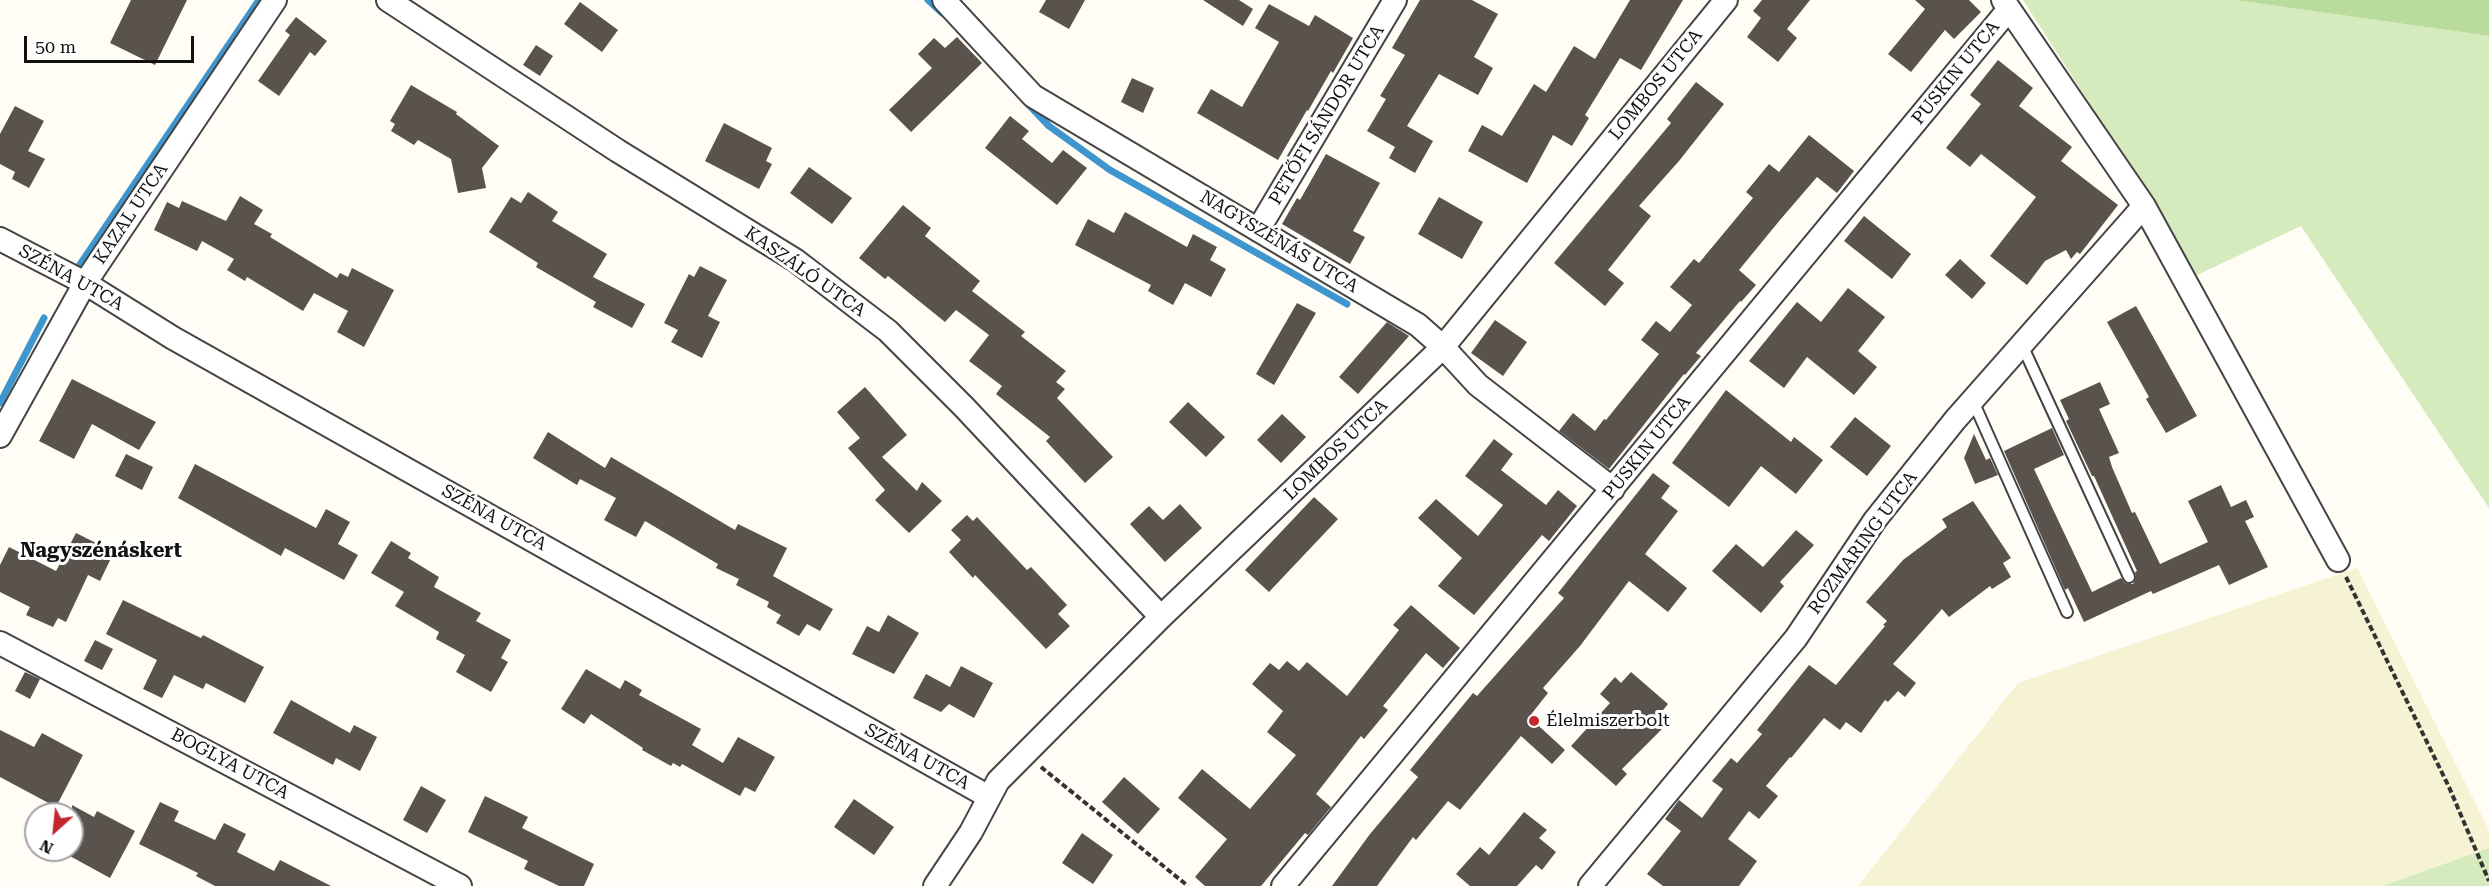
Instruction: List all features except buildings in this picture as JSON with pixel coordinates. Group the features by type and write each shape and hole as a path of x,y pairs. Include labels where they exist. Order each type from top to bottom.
{"street":[{"name":"KAZAL UTCA","path":"0,436 85,283 275,0"},
{"name":"KASZÁLÓ UTCA","path":"388,0 618,151 795,260 888,331 964,407 1161,617"},
{"name":"NAGYSZÉNÁS UTCA","path":"944,0 1033,96 1418,325 1443,347 1478,385 1613,489"},
{"name":"PETŐFI SÁNDOR UTCA","path":"1258,230 1395,0"},
{"name":"LOMBOS UTCA","path":"935,886 971,832 998,781 1161,617 1443,347 1726,0"},
{"path":"2006,4 2144,206 2338,560"},
{"name":"PUSKIN UTCA","path":"1283,886 1613,489 2006,4"},
{"name":"ROZMARING UTCA","path":"1590,886 1796,638 1875,520 1972,401 2144,206"},
{"name":"SZÉNA UTCA","path":"0,238 85,283 173,338 989,797"},
{"name":"BOGLYA UTCA","path":"0,643 460,886"}],"lane":[{"path":"2022,345 2129,577"},
{"path":"1972,401 2067,612"}],"path":[{"path":"2338,560 2450,788 2489,881"},
{"path":"1024,753 1188,886"}],"shaded area":[{"path":"2357,568 2489,830 2489,848 2382,886 1858,886 2018,683"}],"green space":[{"path":"2023,0 2235,0 2489,36 2489,508 2301,226 2195,276 2165,221"},
{"path":"2235,0 2489,0 2489,36"},
{"path":"2489,848 2489,886 2382,886"}],"waterway":[{"path":"79,266 259,0"},
{"path":"928,0 942,13"},
{"path":"1028,104 1049,126 1110,170 1347,304"},
{"path":"0,403 44,318"}],"place":[{"name":"Élelmiszerbolt","path":"1534,721"}],"district":[{"name":"Nagyszénáskert","path":"101,551"}]}
